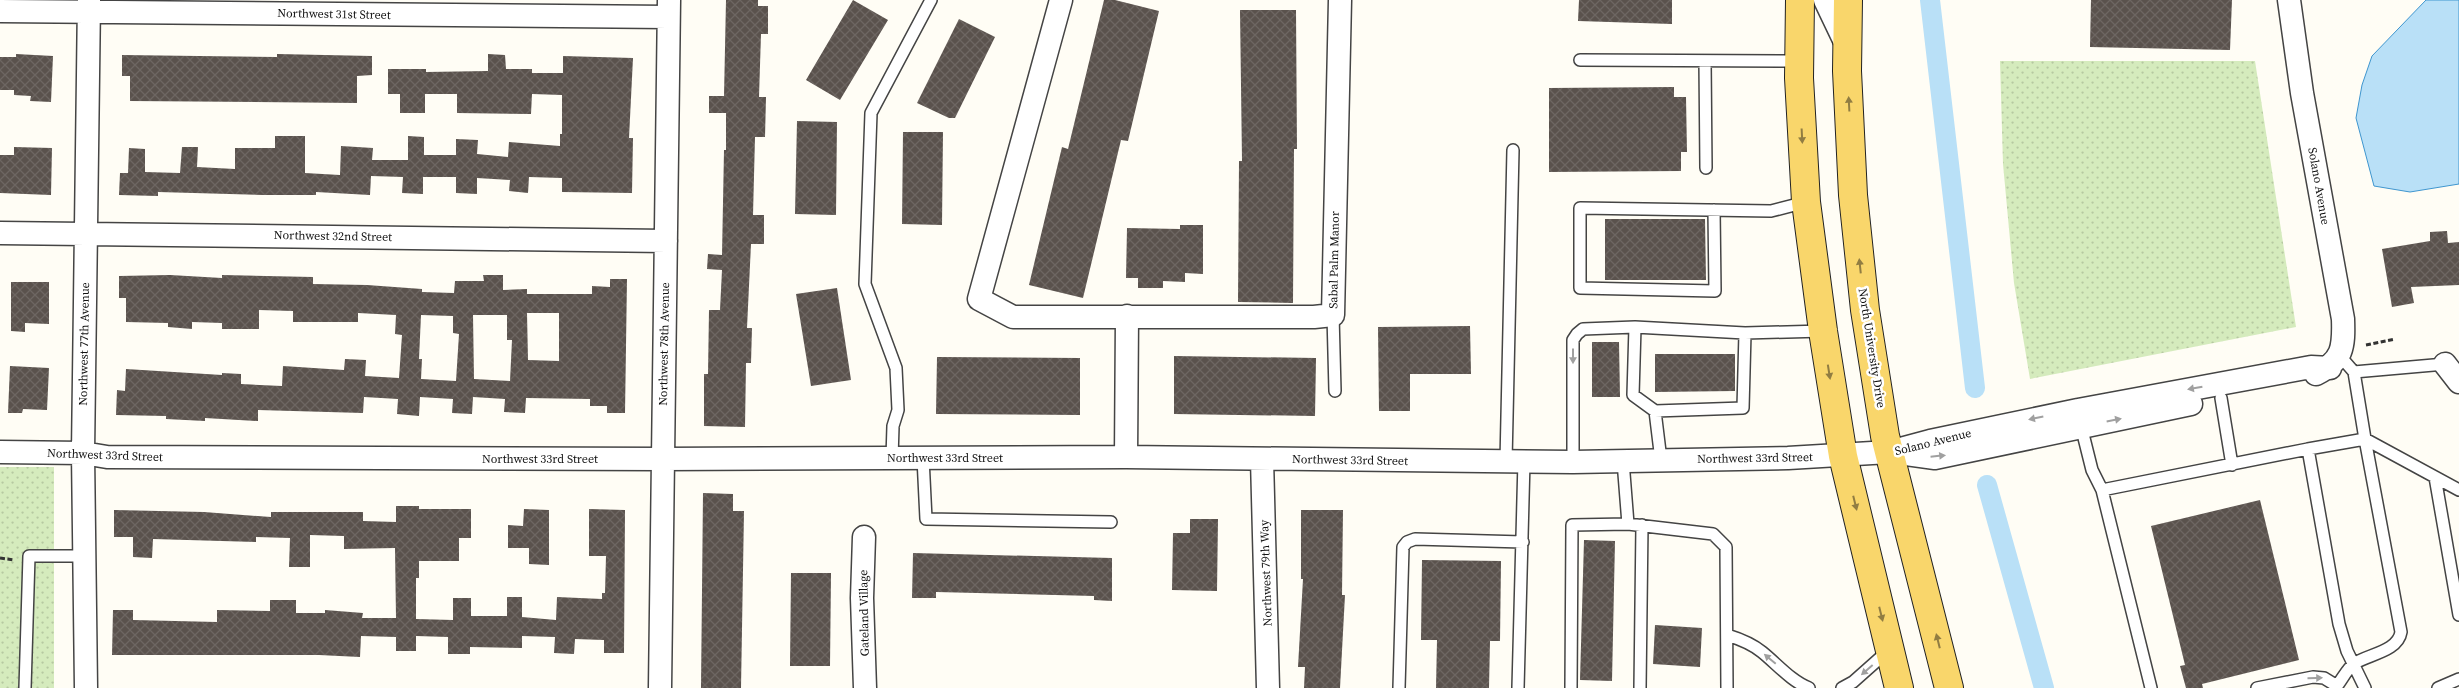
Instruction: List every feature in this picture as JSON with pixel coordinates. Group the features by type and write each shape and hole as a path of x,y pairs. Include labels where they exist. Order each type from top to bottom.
{"main road":[{"path":"1800,0 1799,61 1806,202 1823,331 1843,456 1899,688"},
{"name":"North University Drive","path":"1848,0 1853,195 1865,310 1890,452 1949,688"}],"street":[{"name":"Sabal Palm Manor","path":"1061,0 979,300 1013,317 1314,317 1333,315 1340,0"},
{"path":"1825,0 1848,47"},
{"name":"Solano Avenue","path":"2289,0 2302,93 2343,320 2344,339 2341,365"},
{"name":"Northwest 31st Street","path":"0,11 88,6 669,8"},
{"name":"Northwest 77th Avenue","path":"86,688 83,453 88,6"},
{"name":"Northwest 78th Avenue","path":"660,688 669,8"},
{"name":"Northwest 32nd Street","path":"0,233 666,241"},
{"path":"1126,457 1127,316"},
{"path":"2445,364 2459,382"},
{"name":"Solano Avenue","path":"1890,452 1935,458 2081,426 2292,384 2341,365"},
{"name":"Solano Avenue","path":"1890,452 1930,441 2078,410 2312,367 2341,365"},
{"name":"Northwest 33rd Street","path":"0,452 83,453 107,457 663,459 1126,457 1574,462 1843,456 1890,452"},
{"name":"Northwest 79th Way","path":"1262,459 1268,688"},
{"name":"Gateland Village","path":"864,537 862,598 865,688"}],"lane":[{"path":"892,458 893,426 898,410 896,368 865,284 871,113 931,0"},
{"path":"1580,60 1799,61"},
{"path":"1705,61 1706,168"},
{"path":"1513,150 1515,461 1523,542 1518,688"},
{"path":"1714,210 1715,291 1580,288 1580,208 1714,210 1771,211 1806,202"},
{"path":"1333,315 1335,391"},
{"path":"1574,462 1573,340 1576,334 1583,329 1635,327 1745,333 1823,331"},
{"path":"1635,327 1633,395 1654,411 1743,408 1745,333"},
{"path":"2257,688 2313,676 2324,678 2336,687 2352,665 2394,646 2400,641 2401,632 2365,438 2341,365 2445,364"},
{"path":"2221,398 2232,465"},
{"path":"1654,411 1661,460"},
{"path":"2081,426 2092,470 2102,490 2151,688"},
{"path":"2102,490 2365,438 2459,490"},
{"path":"2308,449 2339,624 2352,665 2365,688"},
{"path":"924,458 926,519 1111,522"},
{"path":"1623,461 1628,524"},
{"path":"2435,477 2459,615"},
{"path":"1571,688 1572,525 1628,524 1713,534 1726,547 1727,688"},
{"path":"1640,688 1642,525"},
{"path":"1400,688 1403,547 1415,539 1523,542"},
{"path":"25,688 29,556 84,556"},
{"path":"1726,636 1745,641 1761,650 1795,681 1809,688"},
{"path":"1842,688 1853,682 1890,649"},
{"path":"2438,688 2459,679"}],"path":[{"path":"2366,345 2396,339"}],"green space":[{"path":"2000,61 2255,61 2296,327 2030,379 2014,283 2003,164"},
{"path":"0,467 54,467 54,688 0,688"}],"water":[{"path":"2426,0 2459,0 2459,184 2410,192 2374,186 2356,118 2362,85 2372,56"}],"building":[{"path":"726,0 758,0 758,6 768,6 768,34 761,34 759,97 766,97 765,137 755,137 753,215 764,215 764,244 751,244 747,328 752,328 751,363 746,363 745,427 704,426 704,374 708,374 709,310 720,310 722,270 707,269 708,254 722,255 724,150 726,150 726,113 709,113 709,96 724,96"},
{"path":"853,0 888,20 840,100 806,80"},
{"path":"1104,0 1115,0 1159,11 1128,141 1121,140 1083,298 1029,285 1062,147 1068,149"},
{"path":"1579,0 1672,0 1672,24 1578,21"},
{"path":"2091,0 2232,0 2230,50 2090,47"},
{"path":"1240,10 1296,10 1297,149 1294,149 1293,303 1238,302 1239,161 1242,161"},
{"path":"959,19 995,37 955,118 949,118 917,103"},
{"path":"16,54 53,56 51,102 30,101 31,96 14,95 14,90 0,90 0,57 16,57"},
{"path":"277,54 372,56 372,75 357,76 357,103 130,101 130,76 122,76 122,55 277,57"},
{"path":"488,54 505,55 506,69 532,69 532,73 563,73 563,56 633,58 629,138 633,138 632,193 562,192 562,178 529,177 528,193 509,191 510,180 477,178 477,194 456,193 456,177 423,177 423,194 402,193 403,177 371,176 370,195 316,192 316,195 264,195 158,192 158,196 119,195 120,173 128,173 129,148 145,149 145,172 180,173 182,147 198,147 197,167 235,169 235,148 275,148 275,136 305,136 305,173 340,175 341,146 373,148 372,160 408,160 408,136 424,137 424,155 456,155 456,139 478,140 477,154 508,157 509,142 560,146 560,134 562,134 562,95 532,94 531,114 457,113 457,94 425,94 425,113 400,113 400,94 388,94 388,69 426,69 426,72 488,71"},
{"path":"1674,87 1674,97 1686,97 1687,152 1681,152 1681,171 1549,172 1549,88"},
{"path":"797,121 837,122 836,215 795,214"},
{"path":"903,132 943,132 942,225 902,224"},
{"path":"14,147 52,148 51,195 0,193 0,155 14,155"},
{"path":"1605,219 1705,219 1706,280 1605,280"},
{"path":"1180,225 1203,225 1203,274 1185,273 1185,282 1163,281 1163,288 1138,288 1138,278 1126,278 1127,228 1180,229"},
{"path":"2447,231 2448,243 2459,242 2459,285 2411,287 2414,303 2392,307 2382,249 2430,241 2430,232"},
{"path":"170,275 222,278 222,275 313,277 313,284 367,285 422,289 422,292 454,293 455,281 484,281 483,275 503,275 503,290 527,289 527,294 592,294 592,286 610,287 610,279 627,279 625,413 607,413 607,406 590,406 590,399 526,398 525,413 504,412 505,399 473,397 472,414 452,413 453,399 420,397 419,416 397,414 398,399 364,397 363,413 258,410 258,421 205,418 205,421 166,419 166,416 116,415 117,390 125,391 126,369 222,375 222,373 241,374 241,384 282,386 283,366 344,370 345,359 366,360 365,376 399,378 402,335 395,334 396,315 358,313 358,322 293,322 293,311 259,310 259,329 222,329 222,323 192,322 192,329 168,327 168,323 126,322 126,298 119,298 119,276","holes":["527,313 559,313 559,361 528,360","421,315 453,316 453,333 459,334 456,381 421,379 422,359 419,359","473,315 507,315 507,340 512,340 510,381 474,379"]},
{"path":"11,282 49,282 49,324 25,323 25,332 11,331"},
{"path":"837,288 851,380 811,386 796,294"},
{"path":"1470,326 1471,374 1410,374 1410,411 1379,411 1378,327"},
{"path":"1592,342 1619,342 1620,397 1592,397"},
{"path":"1655,354 1735,354 1735,391 1655,392"},
{"path":"1174,356 1316,358 1315,416 1174,414"},
{"path":"937,357 1080,358 1080,415 936,414"},
{"path":"10,366 49,368 47,410 23,409 22,413 8,413"},
{"path":"703,493 733,494 733,511 744,511 741,688 701,688"},
{"path":"2260,500 2299,660 2202,684 2203,688 2186,688 2180,666 2185,665 2151,526"},
{"path":"396,506 419,506 419,509 471,509 471,538 459,538 459,561 419,561 419,578 416,578 416,619 453,620 453,598 471,598 471,616 507,616 507,597 522,597 522,617 556,620 557,597 602,599 602,593 605,593 606,556 589,556 589,509 625,510 624,653 604,653 604,640 575,639 574,654 554,653 555,637 522,636 522,648 470,647 470,654 448,654 448,637 416,636 416,651 396,651 396,637 361,636 360,657 319,655 112,655 113,610 133,610 133,620 217,622 217,610 270,611 270,600 296,600 296,613 325,613 325,610 363,613 362,618 396,618 395,548 344,549 344,536 310,535 310,567 289,567 290,538 256,537 256,542 153,539 152,558 133,557 133,537 114,537 114,510 204,512 271,517 271,512 363,512 363,521 396,522"},
{"path":"524,509 549,510 549,565 529,564 529,548 508,548 508,525 523,526"},
{"path":"1301,510 1343,510 1342,595 1345,595 1340,688 1304,688 1305,667 1298,667 1303,579 1301,579"},
{"path":"1190,519 1218,519 1217,591 1172,590 1173,533 1190,533"},
{"path":"1584,540 1615,541 1612,681 1580,680"},
{"path":"913,553 1112,558 1112,601 1094,600 1094,596 936,592 936,598 912,598"},
{"path":"1422,560 1501,561 1500,641 1490,641 1489,688 1436,688 1437,640 1421,640"},
{"path":"791,573 831,573 830,666 790,666"},
{"path":"1655,625 1702,628 1700,667 1653,664"}],"waterway":[{"path":"1930,0 1975,388"},
{"path":"1987,485 2044,688"}]}
